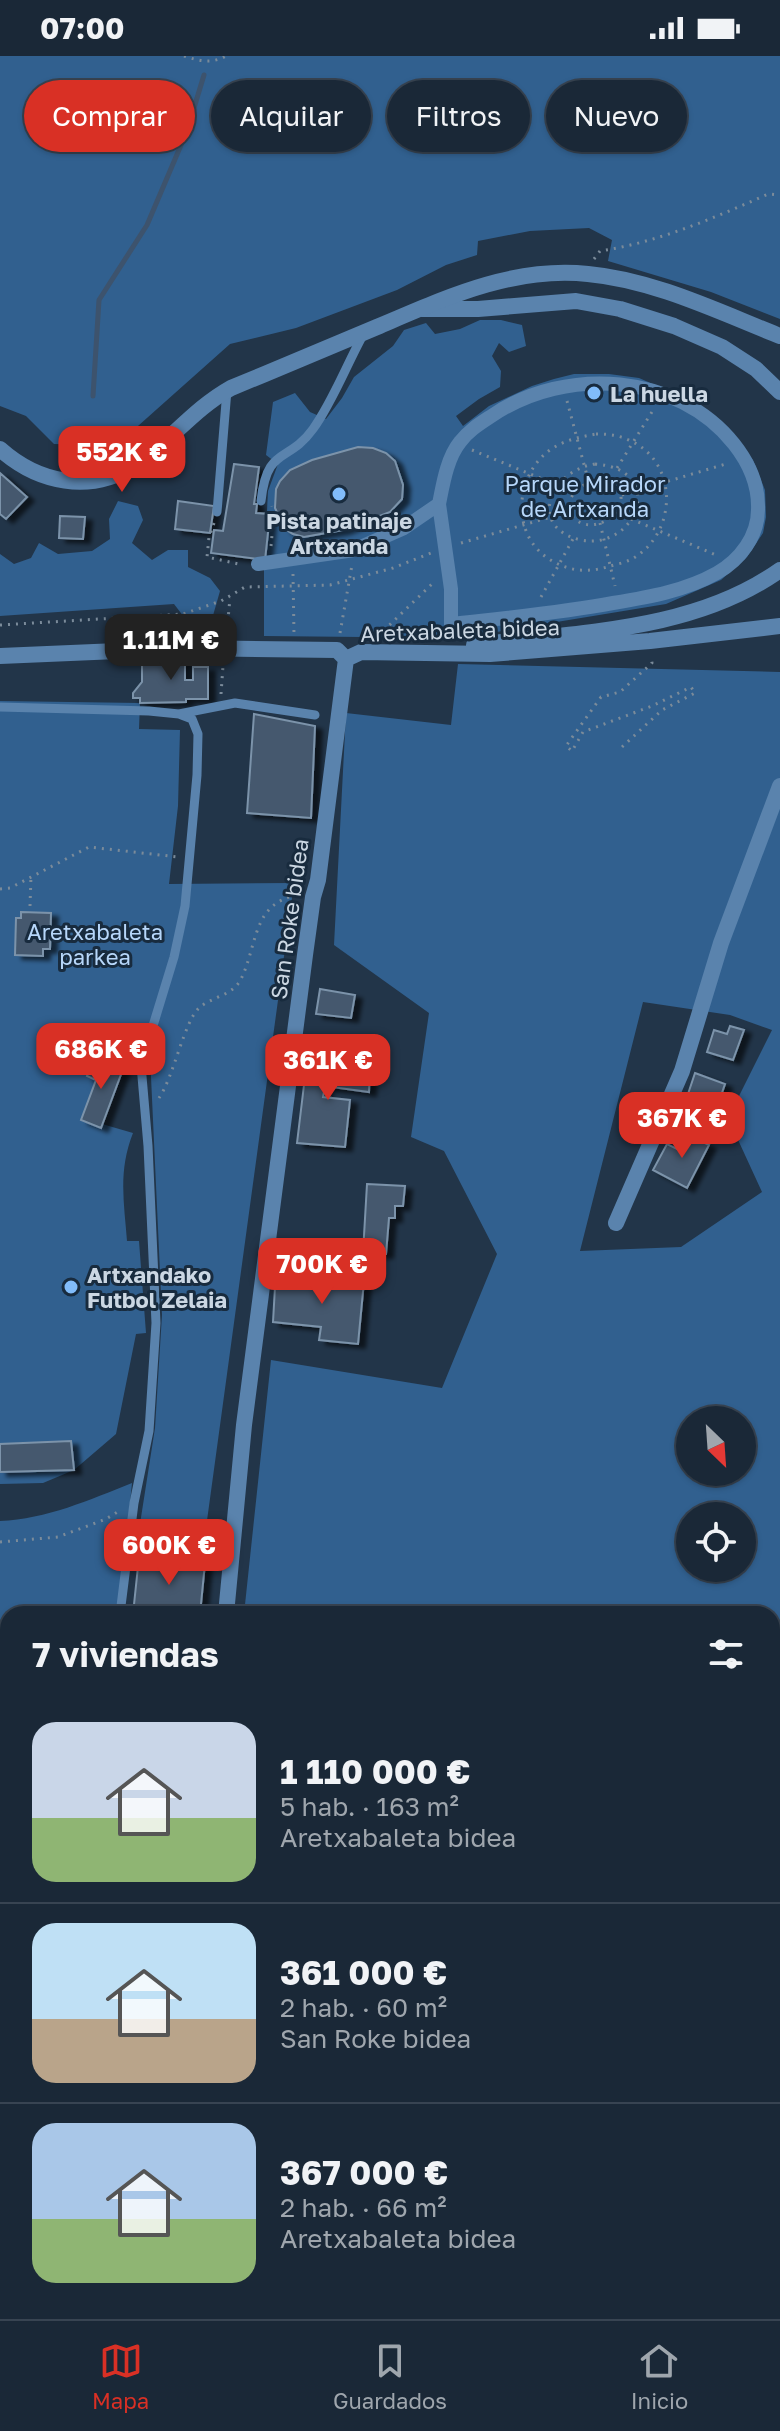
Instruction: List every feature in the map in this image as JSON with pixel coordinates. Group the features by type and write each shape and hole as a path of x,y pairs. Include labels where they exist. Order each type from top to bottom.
{"street":[{"path":"0,449 20,466 36,474 67,482 95,481 113,476 134,466 202,406 229,389 420,309 474,288 519,276 555,272 590,274 634,282 780,336"},
{"path":"420,309 478,309 576,301 620,309 674,326 722,347 756,369 780,392"},
{"path":"635,386 693,408 720,427 745,458 759,494 758,522 750,543 719,572 667,594 451,624 451,589 439,504 445,474 458,444 477,425 506,406 537,392 564,387 635,386"},
{"path":"258,564 354,550 404,528 439,504"},
{"path":"450,654 466,646 652,623 687,615 714,606 780,570"},
{"name":"Aretxabaleta bidea","path":"0,656 188,648 294,649 348,654 490,654 650,641 780,626"},
{"name":"San Roke bidea","path":"227,1606 244,1425 348,654"},
{"path":"616,1223 682,1071 721,943 780,786"}],"lane":[{"path":"261,501 269,466 313,431 366,332"},
{"path":"217,512 229,389"},
{"path":"179,714 235,703 315,715"},
{"path":"0,707 179,714 192,719 198,734 185,906 174,957 141,1065 156,1323 149,1431 134,1503 121,1606"}],"path":[{"path":"184,56 204,62 226,56"},
{"path":"593,260 600,251 633,245 685,229 768,194 780,195"},
{"path":"564,387 589,483"},
{"path":"617,468 663,395"},
{"path":"596,434 615,435 634,442 658,466 665,482 665,516 660,531 647,548 630,560 593,571 559,565 543,555 531,541 520,508 522,491 537,462 562,443 596,434"},
{"path":"458,444 557,485"},
{"path":"622,495 745,458"},
{"path":"584,465 617,468 633,481 638,490 639,501 623,529 593,541 563,532 550,517 549,506 564,476 584,465"},
{"path":"589,483 611,484 622,495 622,502 614,515 600,523 579,522 568,512 571,497 589,483"},
{"path":"217,512 207,557 258,564 274,514 271,505 261,501"},
{"path":"0,625 183,614 245,587 330,585 568,512"},
{"path":"631,519 731,562"},
{"path":"600,523 620,602"},
{"path":"530,615 574,537"},
{"path":"348,654 435,580 447,566"},
{"path":"348,654 350,580"},
{"path":"293,586 294,649"},
{"path":"227,633 230,596"},
{"path":"622,747 662,710 695,693 691,687 652,706 583,732 572,751 566,746 601,697 620,692 652,663"},
{"path":"221,695 223,670"},
{"path":"0,889 10,888 89,847 190,858"},
{"path":"30,906 31,876"},
{"path":"145,1111 167,1086 190,1023 199,1008 238,984 264,912 290,896 301,894 313,897"},
{"path":"0,1542 58,1537 106,1519 134,1503"}],"green space":[{"path":"0,56 780,56 780,319 711,292 608,261 612,240 589,228 530,231 478,241 477,255 446,265 397,290 296,328 230,344 129,434 96,445 54,444 26,416 0,406"},
{"name":"Parque Mirador de Artxanda","path":"480,320 501,320 522,325 526,346 509,352 499,343 492,356 501,371 500,387 456,416 463,426 489,406 532,386 574,374 639,378 697,403 717,418 753,460 765,490 763,533 747,557 721,580 666,604 460,638 264,636 268,491 278,464 266,455 273,402 295,393 310,412 326,419 354,377 393,346 404,330 426,323 435,334 460,329"},
{"path":"118,501 138,506 143,520 132,543 152,560 168,550 188,550 188,567 210,578 220,591 212,619 187,621 174,604 0,616 0,554 14,564 31,558 39,543 58,554 92,551 110,539 109,519"},
{"path":"458,664 780,672 780,1606 245,1606 271,1360 442,1388 497,1254 444,1151 411,1137 429,1013 334,945 346,713 451,725","holes":["643,1002 730,1015 772,1030 728,1118 762,1192 681,1247 580,1251"]},
{"name":"Aretxabaleta parkea","path":"0,701 140,703 139,729 180,730 178,806 169,884 294,883 203,1550 137,1543 155,1428 162,1315 150,1055 131,1050 102,1124 133,1133 125,1160 124,1200 127,1241 139,1241 146,1333 136,1334 116,1434 74,1470 43,1483 0,1484"},
{"path":"132,1483 120,1606 0,1606 0,1521 51,1513"}],"building":[{"name":"Pista patinaje Artxanda","path":"358,447 373,448 395,461 403,485 402,499 390,512 343,530 304,537 285,529 275,508 276,489 280,481 290,470 312,460"},
{"path":"234,464 259,467 254,504 257,504 256,513 270,514 265,560 211,553 214,530 223,531"},
{"path":"0,473 27,497 6,519 0,514"},
{"path":"178,501 214,506 210,533 175,529"},
{"path":"60,516 85,517 83,539 59,538"},
{"path":"142,659 185,659 185,680 193,680 193,667 208,667 208,699 140,703 140,698 133,698 133,693 142,682"},
{"path":"254,714 315,726 311,818 247,813"},
{"path":"21,912 51,913 50,949 43,949 43,956 15,955 16,918 21,918"},
{"path":"320,989 355,995 351,1018 316,1014"},
{"path":"730,1026 744,1030 733,1060 707,1052 714,1030 727,1034"},
{"path":"93,1058 123,1069 101,1128 81,1120 96,1080 87,1076"},
{"path":"307,1060 370,1067 369,1092 325,1086 323,1097 350,1100 345,1147 297,1143"},
{"path":"695,1073 725,1084 716,1110 686,1100"},
{"path":"685,1133 709,1145 687,1188 653,1170 667,1144 677,1149"},
{"path":"367,1184 405,1186 403,1206 395,1206 395,1218 389,1218 386,1254 363,1253"},
{"path":"290,1272 364,1281 358,1344 319,1340 321,1327 273,1322 275,1287 287,1288"},
{"path":"71,1441 74,1470 0,1472 0,1444"},
{"path":"139,1557 205,1563 201,1606 134,1606"}],"waterway":[{"path":"93,396 99,300 147,225 187,131 204,75"}],"place":[{"name":"La huella","path":"594,393"},
{"name":"Pista patinaje Artxanda","path":"339,494"},
{"name":"Artxandako Futbol Zelaia","path":"71,1287"}]}
